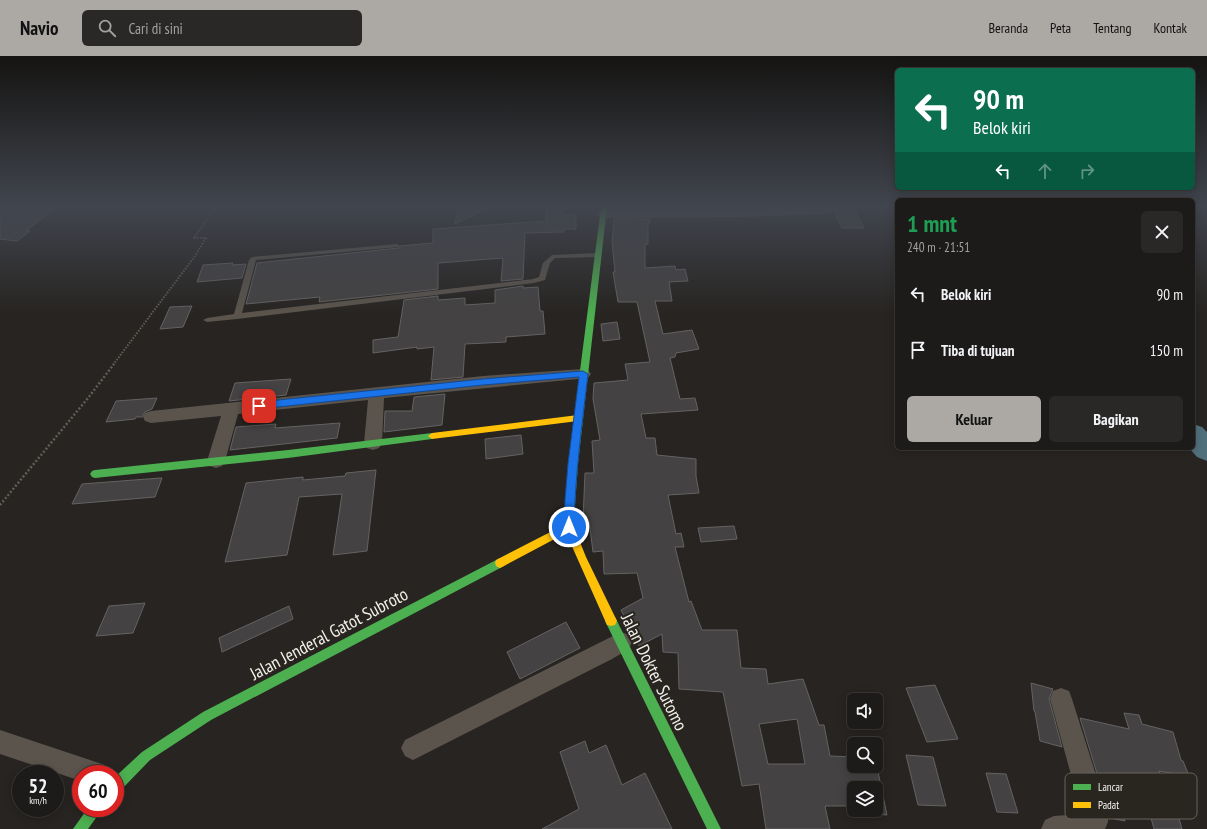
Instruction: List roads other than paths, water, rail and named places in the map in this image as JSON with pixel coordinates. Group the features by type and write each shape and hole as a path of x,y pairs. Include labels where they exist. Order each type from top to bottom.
{"main road":[{"path":"569,527 570,500 578,418 599,243"},
{"path":"95,474 373,443 578,418"},
{"name":"Jalan Dokter Sutomo","path":"569,527 584,564 621,642 714,829"},
{"name":"Jalan Jenderal Gatot Subroto","path":"124,771 207,716 569,527"},
{"path":"80,829 89,817"}],"street":[{"path":"152,417 376,393 583,374"},
{"path":"373,443 376,393"},
{"path":"216,461 231,409"},
{"path":"413,748 597,656 621,642"},
{"path":"1061,700 1082,773"},
{"path":"0,742 72,767"},
{"path":"1054,829 1090,826 1095,822 1095,819"}],"lane":[{"path":"237,317 252,260 254,258 397,246"},
{"path":"207,320 534,281 542,278 545,265 549,258 554,256 598,255"}],"waterway":[{"path":"1195,436 1207,450"}]}
